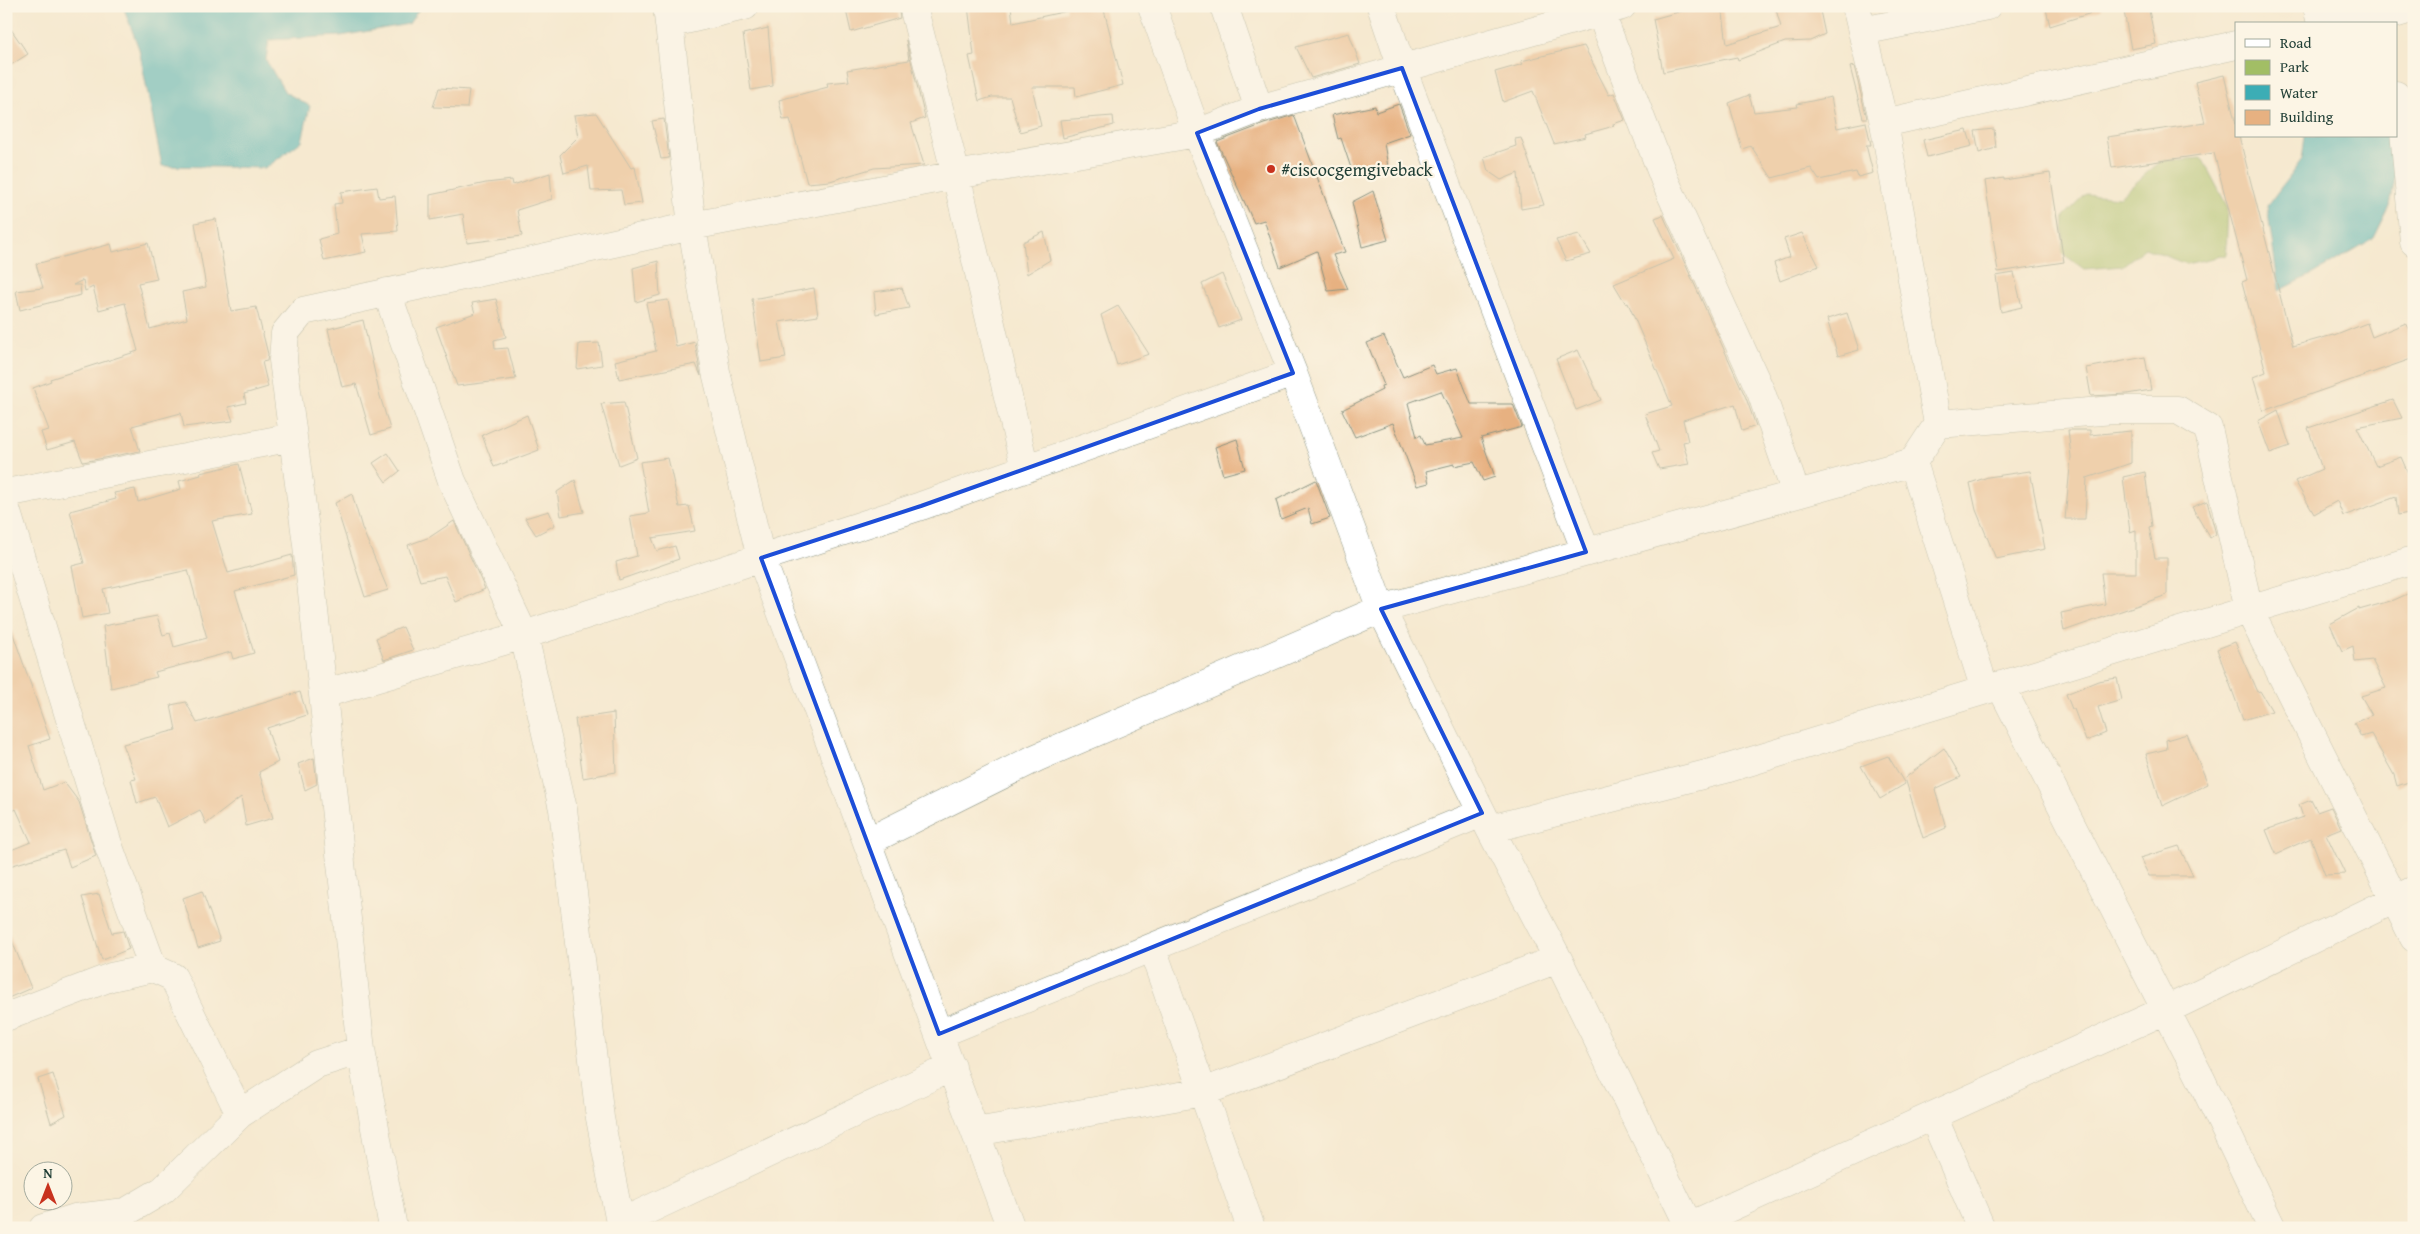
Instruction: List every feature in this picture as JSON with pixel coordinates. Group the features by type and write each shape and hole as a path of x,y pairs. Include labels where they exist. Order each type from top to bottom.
{"street":[{"path":"745,6 668,15 692,226 720,395 761,558 1011,1228"},
{"path":"913,6 956,175 1025,469"},
{"path":"1152,6 1197,133 1292,373 1381,609 1486,821 1558,959 1690,1227 2166,1010 2404,895"},
{"path":"1224,6 1259,109"},
{"path":"1381,6 1402,68 1586,552"},
{"path":"867,842 1036,758 1381,609 1913,462 1938,424 1884,123 1859,18 1986,6"},
{"path":"2317,6 2321,22"},
{"path":"393,1228 362,1050 307,544 283,360 285,333 303,311 692,226 956,175 1197,133 1259,109 1607,8 1664,180 1761,392 1796,494"},
{"path":"2345,22 2394,14 2414,8"},
{"path":"1884,123 2235,45"},
{"path":"2398,104 2404,131 2414,242"},
{"path":"387,292 452,482 524,635 563,809 600,1118 621,1225 952,1067"},
{"path":"323,694 524,635 921,506 1292,373"},
{"path":"1938,424 2114,410 2178,410 2208,428 2249,610 2404,895 2414,938"},
{"path":"6,493 293,437"},
{"path":"1913,462 1993,688 2166,1010 2272,1228"},
{"path":"6,509 108,844 153,968"},
{"path":"939,1034 1152,948 1486,821 1722,770 2414,560"},
{"path":"1152,948 1251,1228"},
{"path":"976,1132 1203,1092 1558,959"},
{"path":"6,1017 112,977 153,968 173,977 240,1114"},
{"path":"43,1228 75,1218 126,1212 142,1215 163,1190 240,1114 316,1064 362,1050"},
{"path":"1933,1116 1981,1228"}],"highlighted area":[{"path":"1402,68 1586,552 1381,609 1482,813 939,1034 761,558 921,506 1293,373 1197,133 1259,109"}],"green space":[{"path":"2202,158 2228,208 2226,255 2186,264 2145,248 2122,266 2084,269 2062,253 2064,216 2086,194 2120,197 2160,161"}],"water":[{"path":"123,6 421,6 409,24 341,36 269,40 266,60 285,92 310,106 302,141 266,168 162,166 139,49"},
{"path":"2305,138 2395,138 2399,156 2390,206 2374,238 2317,272 2279,291 2267,206 2302,159"}],"building":[{"path":"845,6 898,6 900,18 851,32"},
{"path":"968,6 1011,6 1013,23 1067,11 1066,6 1103,6 1123,85 1076,97 1075,87 1032,87 1041,126 1020,132 1010,97 992,97 979,101 969,56 974,55"},
{"path":"1700,6 1722,6 1727,44 1781,27 1775,6 1819,6 1825,34 1810,41 1785,42 1738,60 1737,57 1663,72 1653,19"},
{"path":"2057,6 2100,6 2101,10 2050,26 2046,9"},
{"path":"2123,6 2148,6 2156,44 2131,49"},
{"path":"6,22 28,54 6,68"},
{"path":"768,28 773,86 751,90 743,34"},
{"path":"1349,33 1360,64 1311,78 1296,47"},
{"path":"906,40 925,118 911,123 924,165 874,168 830,181 807,183 790,119 783,120 779,100 828,87 827,83 849,81 847,70 909,60"},
{"path":"1584,46 1609,95 1614,93 1625,120 1613,124 1614,126 1585,134 1586,137 1554,144 1533,91 1503,102 1495,72 1523,64 1521,61"},
{"path":"1854,66 1867,118 1863,118 1850,67"},
{"path":"2224,75 2235,121 2235,138 2240,138 2293,346 2334,336 2367,323 2372,337 2406,323 2414,337 2414,358 2263,411 2253,377 2266,372 2242,282 2247,280 2214,153 2112,168 2107,137 2205,123 2195,82"},
{"path":"439,88 469,90 467,108 433,107"},
{"path":"1749,95 1754,112 1798,107 1797,104 1831,97 1837,128 1866,122 1871,145 1866,145 1873,173 1858,177 1856,172 1819,180 1811,168 1772,178 1751,146 1742,149 1729,103"},
{"path":"1399,104 1410,134 1384,143 1388,167 1352,171 1341,138 1338,139 1332,115 1375,106 1376,112"},
{"path":"596,113 631,168 635,167 642,203 624,205 621,190 591,191 588,166 564,173 560,155 578,137 574,115"},
{"name":"#ciscocgemgiveback","path":"1294,115 1345,252 1333,255 1348,289 1328,291 1317,251 1280,267 1264,220 1254,223 1217,142"},
{"path":"1113,116 1114,125 1063,138 1060,120"},
{"path":"664,119 669,158 661,159 652,121"},
{"path":"1994,129 1996,148 1979,153 1975,131"},
{"path":"1967,130 1972,146 1927,157 1923,140"},
{"path":"1521,138 1544,205 1521,209 1518,173 1501,180 1488,171 1484,157 1516,146 1515,139"},
{"path":"550,173 552,199 517,210 522,236 467,243 463,214 430,220 430,195 486,183 512,180 513,185"},
{"path":"2050,173 2064,262 1998,272 1985,181"},
{"path":"377,187 379,198 395,196 398,231 362,234 366,252 324,261 319,239 337,234 334,204 342,203 341,192"},
{"path":"1373,191 1388,240 1362,247 1352,202"},
{"path":"1663,215 1746,398 1756,426 1742,431 1735,404 1683,420 1688,441 1683,442 1689,464 1659,469 1652,453 1659,451 1645,414 1672,406 1628,303 1626,304 1614,284 1674,259 1655,218"},
{"path":"216,219 231,311 256,307 268,354 267,361 262,362 268,387 244,394 246,403 228,407 233,421 184,427 181,413 132,426 140,451 83,462 75,442 47,450 41,432 49,430 33,388 51,381 50,379 138,351 125,303 99,310 93,287 85,291 83,280 73,285 80,285 81,295 20,310 16,291 43,288 36,264 111,244 113,252 148,243 157,279 138,283 150,329 187,319 182,292 206,287 195,223"},
{"path":"1044,232 1050,260 1027,274 1023,242"},
{"path":"1802,233 1819,266 1780,281 1774,263 1790,257 1784,239"},
{"path":"1579,234 1591,254 1566,261 1556,240"},
{"path":"658,261 660,295 636,302 633,268"},
{"path":"2014,273 2022,307 2001,312 1996,276"},
{"path":"1222,274 1241,320 1219,328 1202,284"},
{"path":"814,288 818,316 779,322 786,358 761,362 752,299"},
{"path":"902,288 909,308 876,314 874,292"},
{"path":"496,299 506,337 494,340 495,349 508,348 516,379 457,386 436,327 475,313 472,303"},
{"path":"668,300 676,347 695,342 701,376 696,364 619,379 615,361 656,351 646,303"},
{"path":"1118,306 1149,354 1117,365 1101,315"},
{"path":"1847,313 1859,350 1838,356 1827,319"},
{"path":"363,320 380,396 390,429 371,435 356,384 342,387 328,329"},
{"path":"1384,336 1403,377 1432,365 1436,374 1457,368 1471,404 1513,404 1522,427 1481,438 1495,477 1483,481 1474,462 1454,466 1454,464 1426,471 1429,483 1417,486 1393,423 1355,437 1342,410 1382,390 1381,386 1384,385 1367,343","holes":["1441,391 1463,438 1425,445 1421,435 1417,437 1408,403"]},
{"path":"599,343 602,365 577,369 579,344"},
{"path":"1578,350 1601,400 1576,410 1556,359"},
{"path":"2145,357 2151,390 2127,394 2091,396 2086,368"},
{"path":"2393,400 2402,418 2357,427 2376,466 2401,457 2414,487 2414,512 2398,515 2396,497 2343,516 2337,501 2314,514 2295,481 2322,469 2308,428"},
{"path":"624,402 637,458 619,465 601,404"},
{"path":"2278,410 2290,446 2270,453 2258,421"},
{"path":"527,415 539,450 494,467 482,435"},
{"path":"2068,430 2090,430 2090,435 2131,431 2131,463 2087,478 2085,519 2065,519 2071,457"},
{"path":"1237,439 1245,469 1223,475 1215,447"},
{"path":"388,453 400,471 386,482 373,463"},
{"path":"668,458 679,507 689,506 695,531 652,538 657,551 675,546 679,559 619,580 616,562 637,556 630,516 649,513 640,462"},
{"path":"239,464 252,514 212,521 228,573 292,555 294,575 235,591 254,653 233,659 231,652 155,672 157,677 111,688 103,626 157,616 163,635 170,633 174,647 207,638 188,570 103,589 108,613 82,618 72,566 84,563 70,511 116,499 114,493 135,489 138,502 181,489 179,481 201,475 200,473"},
{"path":"2030,471 2045,549 1996,559 1976,510 1970,483 1988,477"},
{"path":"2145,472 2152,526 2149,527 2155,558 2167,558 2167,595 2064,631 2061,613 2105,604 2101,573 2136,573 2136,530 2130,532 2123,477"},
{"path":"575,480 584,512 561,516 557,492"},
{"path":"1316,480 1330,518 1312,524 1308,508 1281,519 1276,500"},
{"path":"352,494 362,528 388,590 365,597 335,503"},
{"path":"2207,501 2216,534 2210,538 2192,507"},
{"path":"549,511 555,525 536,535 525,518"},
{"path":"454,521 485,589 456,602 445,576 420,581 408,545 430,537"},
{"path":"2414,591 2414,780 2397,786 2394,775 2371,734 2361,737 2354,723 2372,715 2361,696 2386,688 2372,660 2355,662 2353,646 2342,651 2330,624 2359,608 2359,610 2394,600"},
{"path":"6,620 8,620 50,739 29,746 43,790 64,782 79,802 96,856 70,867 64,850 6,867 6,852 31,842 16,809 13,811 6,795"},
{"path":"403,627 413,650 384,660 376,638"},
{"path":"2235,642 2257,692 2260,691 2272,711 2243,720 2217,649"},
{"path":"2117,678 2122,700 2098,707 2106,733 2086,741 2066,694 2098,681"},
{"path":"300,692 307,715 267,728 278,762 259,772 273,818 246,826 241,797 206,824 200,810 167,827 155,797 137,803 131,780 136,779 123,744 176,730 171,705 186,702 197,723"},
{"path":"614,713 616,772 583,778 575,719"},
{"path":"2187,734 2208,784 2162,806 2146,754 2167,749 2166,740"},
{"path":"1944,748 1961,777 1935,789 1946,828 1923,838 1905,778"},
{"path":"1888,756 1905,784 1880,799 1861,766"},
{"path":"314,758 317,784 305,790 298,764"},
{"path":"2311,800 2317,812 2331,807 2341,828 2326,834 2345,874 2325,875 2311,838 2276,854 2266,830 2303,817 2299,805"},
{"path":"2179,846 2193,876 2149,876 2140,858"},
{"path":"202,891 220,941 198,948 183,898"},
{"path":"99,894 112,933 123,931 129,949 102,960 82,897"},
{"path":"6,926 31,988 6,999"},
{"path":"53,1074 66,1115 51,1123 38,1079"}],"place":[{"name":"#ciscocgemgiveback","path":"1271,169"}]}
